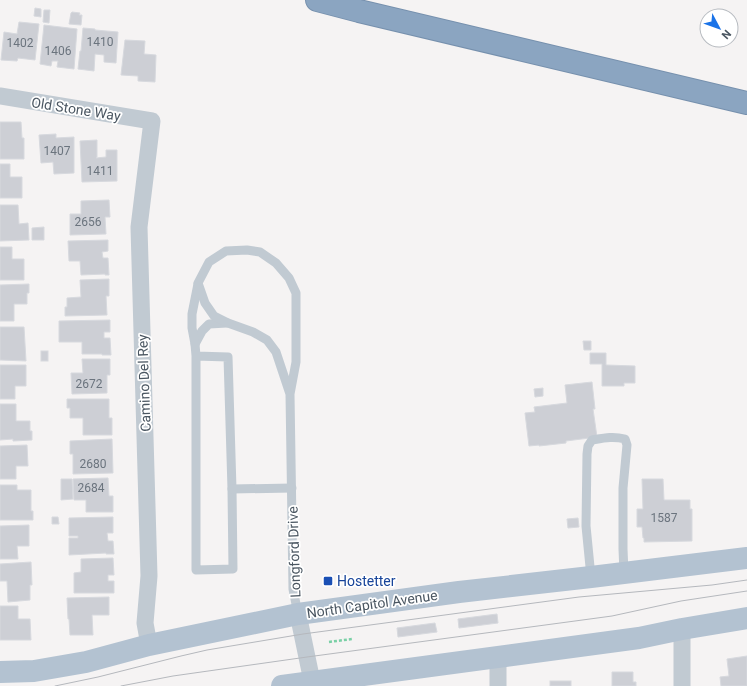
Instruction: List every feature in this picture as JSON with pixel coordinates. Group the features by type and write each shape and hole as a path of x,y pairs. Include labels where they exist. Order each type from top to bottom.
{"highway":[{"path":"317,0 747,103"}],"main road":[{"name":"North Capitol Avenue","path":"0,672 34,671 86,662 149,645 298,614 459,592 747,558"},
{"path":"282,686 313,684 639,638 747,618"}],"street":[{"name":"Old Stone Way","path":"0,96 152,121"},
{"name":"Camino Del Rey","path":"149,645 145,623 149,576 139,227 152,121"},
{"name":"Longford Drive","path":"298,614 313,684"},
{"path":"682,629 682,686"},
{"path":"498,657 498,686"}],"lane":[{"path":"196,356 228,357 233,569 196,570 196,356 196,344 192,328 192,314 198,283 209,262 226,251 247,250 260,252 276,263 289,278 296,293 296,362 290,394"},
{"path":"198,283 205,303 214,316 253,332 267,340 276,352 290,394"},
{"path":"196,344 202,331 209,324 228,323"},
{"name":"Longford Drive","path":"290,394 293,589 298,614"},
{"path":"591,577 586,526 588,446 592,440 610,436 625,439 627,445 623,488 624,573"},
{"path":"232,489 292,488"}],"path":[{"path":"329,642 352,639"}],"building":[{"path":"35,8 41,9 41,17 34,16"},
{"path":"44,10 50,10 49,23 43,22"},
{"path":"72,12 80,13 79,15 82,15 81,25 69,24"},
{"path":"19,22 39,24 35,60 18,58 17,61 1,60 4,32 17,34"},
{"path":"44,25 77,29 74,69 57,67 58,61 52,61 51,66 40,64"},
{"path":"83,28 118,32 116,63 104,62 104,55 95,54 94,71 78,69"},
{"path":"125,40 145,41 144,54 156,55 155,82 138,81 138,76 121,75"},
{"path":"0,122 21,122 22,138 24,138 24,159 0,159"},
{"path":"56,134 56,138 74,137 74,173 54,174 53,162 41,163 39,135"},
{"path":"97,140 96,158 106,157 106,150 117,150 117,181 82,182 80,141"},
{"path":"0,164 10,164 10,177 22,177 22,198 0,198"},
{"path":"109,200 110,217 105,217 106,234 70,235 70,214 81,214 81,201"},
{"path":"0,205 18,205 19,224 28,223 29,240 0,241"},
{"path":"44,227 44,240 32,240 32,228"},
{"path":"108,240 108,251 102,252 103,258 108,258 109,275 81,275 80,261 69,261 68,241"},
{"path":"0,247 12,247 12,259 24,259 24,280 0,280"},
{"path":"109,279 109,296 106,296 107,315 65,316 67,298 81,297 80,280"},
{"path":"29,284 27,304 14,304 14,321 0,321 0,285"},
{"path":"110,320 110,332 104,332 104,338 110,338 111,355 82,354 82,342 59,342 59,321"},
{"path":"0,327 24,327 26,361 0,360"},
{"path":"583,341 591,341 591,350 584,350"},
{"path":"41,351 48,351 48,361 41,361"},
{"path":"590,353 606,353 606,365 635,366 635,383 624,383 624,386 602,386 602,364 590,364"},
{"path":"82,359 110,359 110,375 107,375 107,393 72,394 71,373 83,373"},
{"path":"0,365 26,365 26,386 15,386 15,399 0,399"},
{"path":"592,382 595,409 593,409 597,437 566,441 566,443 529,446 525,413 535,412 534,407 567,403 565,385"},
{"path":"543,388 543,396 535,397 534,389"},
{"path":"67,399 109,399 109,418 112,418 112,435 83,435 83,418 70,418 70,408 67,408"},
{"path":"0,404 16,404 16,421 30,421 32,440 0,440"},
{"path":"112,439 113,473 73,474 73,454 70,454 70,441"},
{"path":"27,445 28,466 16,466 16,479 0,479 0,446"},
{"path":"108,478 109,496 113,496 113,512 86,512 86,500 74,500 73,479"},
{"path":"61,479 72,479 73,499 61,500"},
{"path":"642,479 663,479 664,500 690,500 690,509 692,509 692,541 644,542 642,527 637,527 637,509 643,509"},
{"path":"0,485 17,485 17,490 31,490 31,511 33,511 33,520 0,520"},
{"path":"52,517 58,517 59,524 52,524"},
{"path":"113,517 113,533 107,533 108,541 113,541 114,554 69,555 69,538 78,538 78,536 69,536 69,518"},
{"path":"578,518 579,527 568,528 567,519"},
{"path":"29,525 29,546 17,546 18,559 0,559 0,526"},
{"path":"113,558 114,575 108,575 108,581 114,581 114,593 74,593 74,573 81,572 81,559"},
{"path":"31,562 32,585 30,585 30,600 8,602 7,581 0,581 0,564"},
{"path":"109,597 109,615 92,615 93,635 70,635 67,598"},
{"path":"0,606 18,606 18,619 30,619 31,640 0,640"},
{"path":"497,614 498,623 459,628 458,619"},
{"path":"435,623 437,632 398,637 397,628"},
{"path":"747,656 747,686 721,686 720,677 729,676 727,659"},
{"path":"612,672 633,672 633,682 636,682 636,686 612,686"},
{"path":"550,681 571,681 571,686 550,686"}],"tram line":[{"path":"55,686 207,650 303,634 579,597 712,585 747,580"},
{"path":"121,686 173,676 612,616 681,601 747,591"}],"place":[{"name":"Hostetter","path":"328,581"}]}
